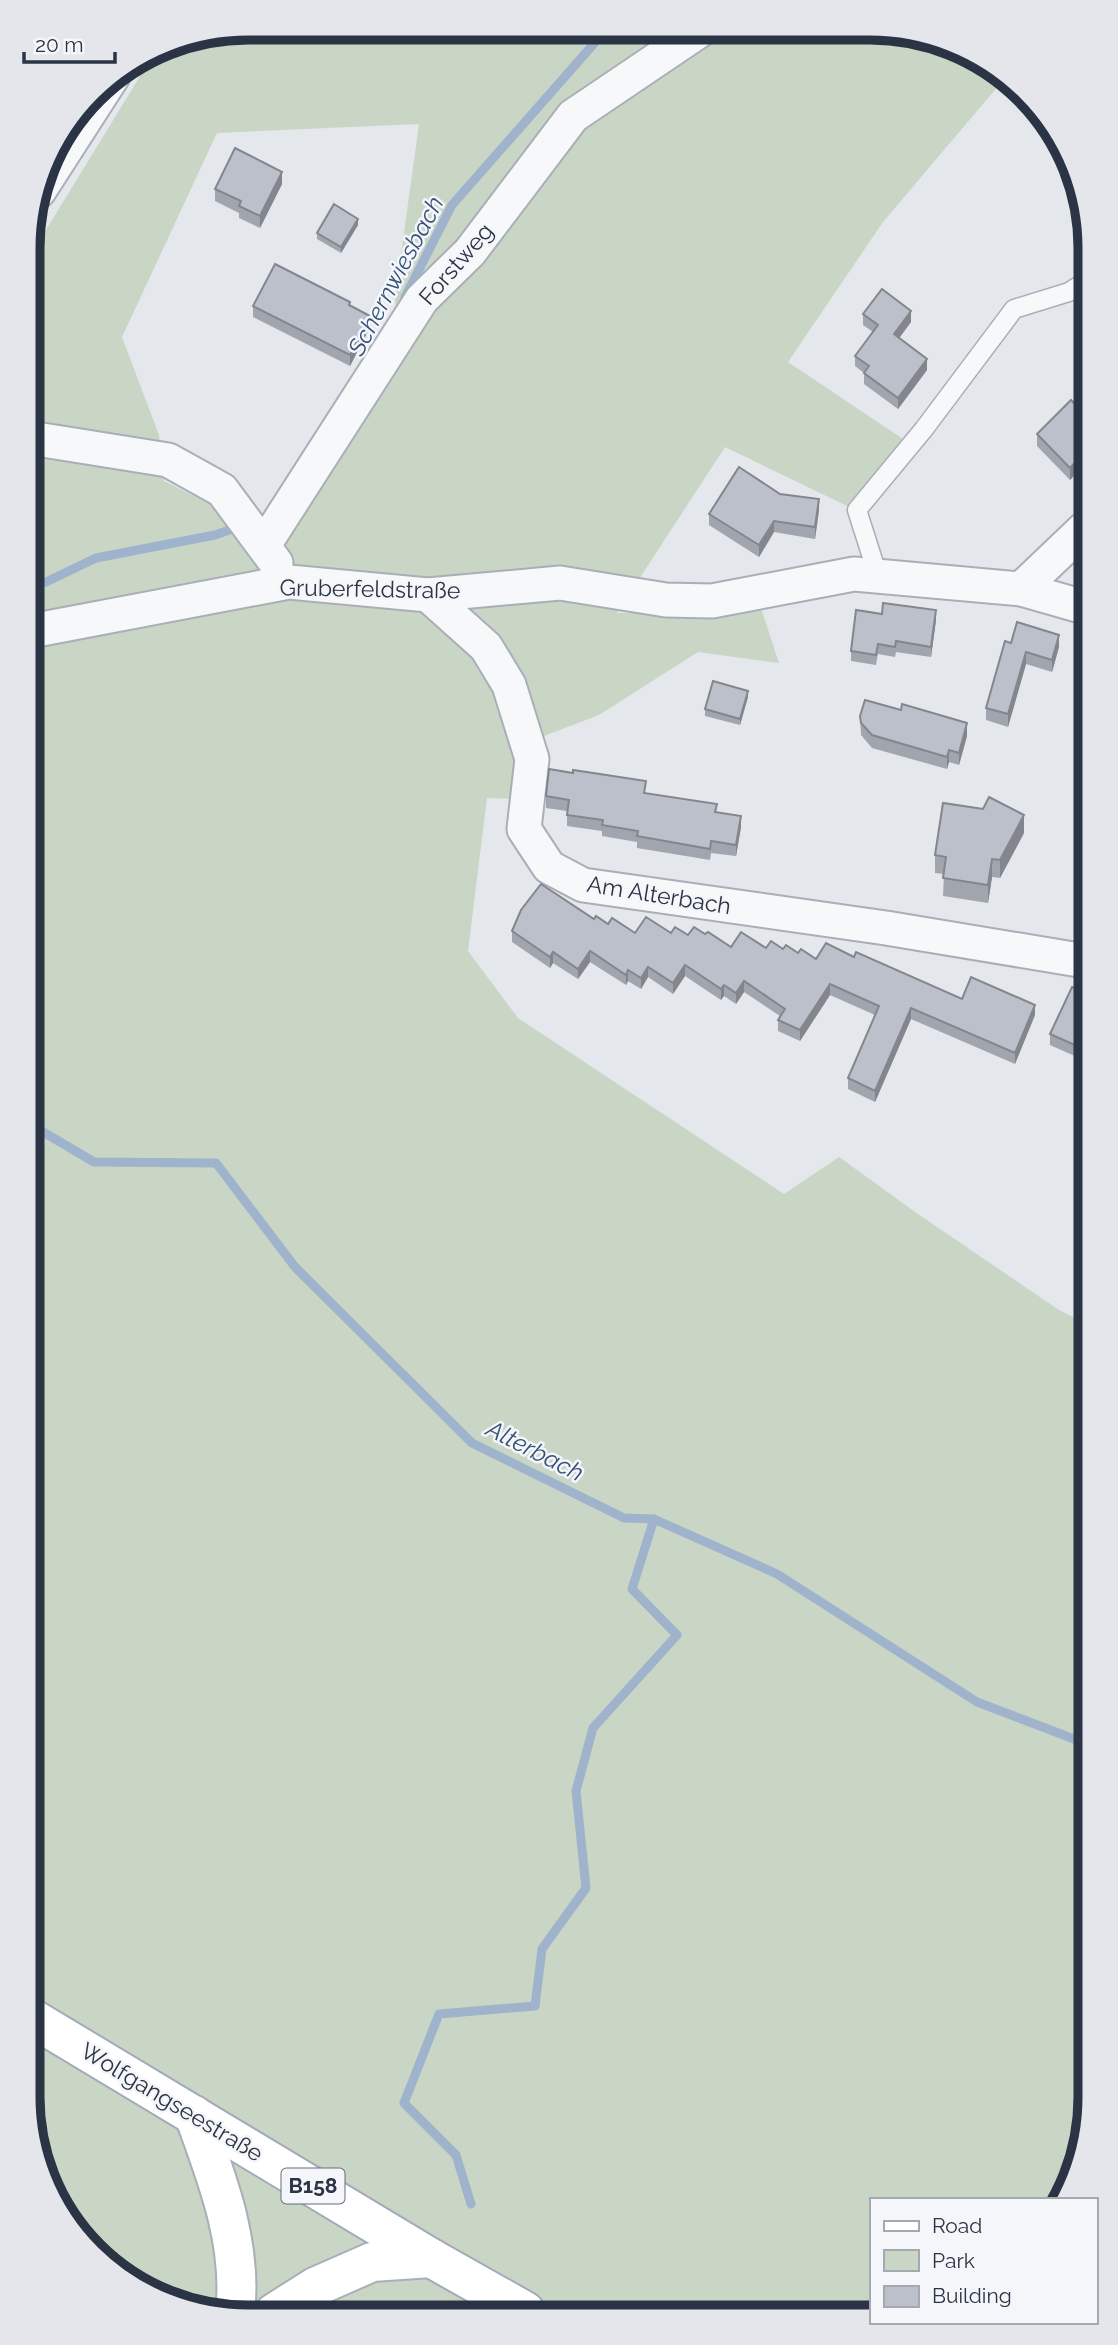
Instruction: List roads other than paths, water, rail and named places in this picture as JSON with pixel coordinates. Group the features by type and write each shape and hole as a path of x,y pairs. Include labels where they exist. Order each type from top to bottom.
{"main road":[{"name":"Wolfgangseestraße","path":"40,2023 431,2258 514,2305"},
{"path":"194,2115 214,2169 236,2250 236,2304"},
{"path":"285,2305 315,2287 372,2262 431,2258"}],"street":[{"name":"Forstweg","path":"264,545 422,299 470,252 573,116 685,40"},
{"path":"64,153 87,117"},
{"path":"41,440 168,460 222,490 289,582"},
{"path":"1021,589 1078,535"},
{"name":"Gruberfeldstraße","path":"41,629 289,582 428,595 560,583 666,600 712,601 854,574 1021,589 1078,605"},
{"name":"Am Alterbach","path":"428,595 486,647 509,685 532,759 524,829 550,867 583,885 886,928 1078,960"}],"lane":[{"path":"878,576 858,510 924,429 1014,309 1069,292 1078,286"}],"waterway":[{"name":"Schernwiesbach","path":"405,297 452,205 597,40"},
{"name":"Schernwiesbach","path":"41,583 96,558 215,535 232,529"},
{"name":"Alterbach","path":"41,1130 94,1162 216,1163 295,1267 472,1443 624,1518 654,1519 777,1574 977,1702 1077,1741"},
{"path":"471,2204 456,2155 404,2103 439,2014 535,2006 542,1949 586,1888 576,1791 593,1728 677,1635 632,1589 654,1519"}]}
